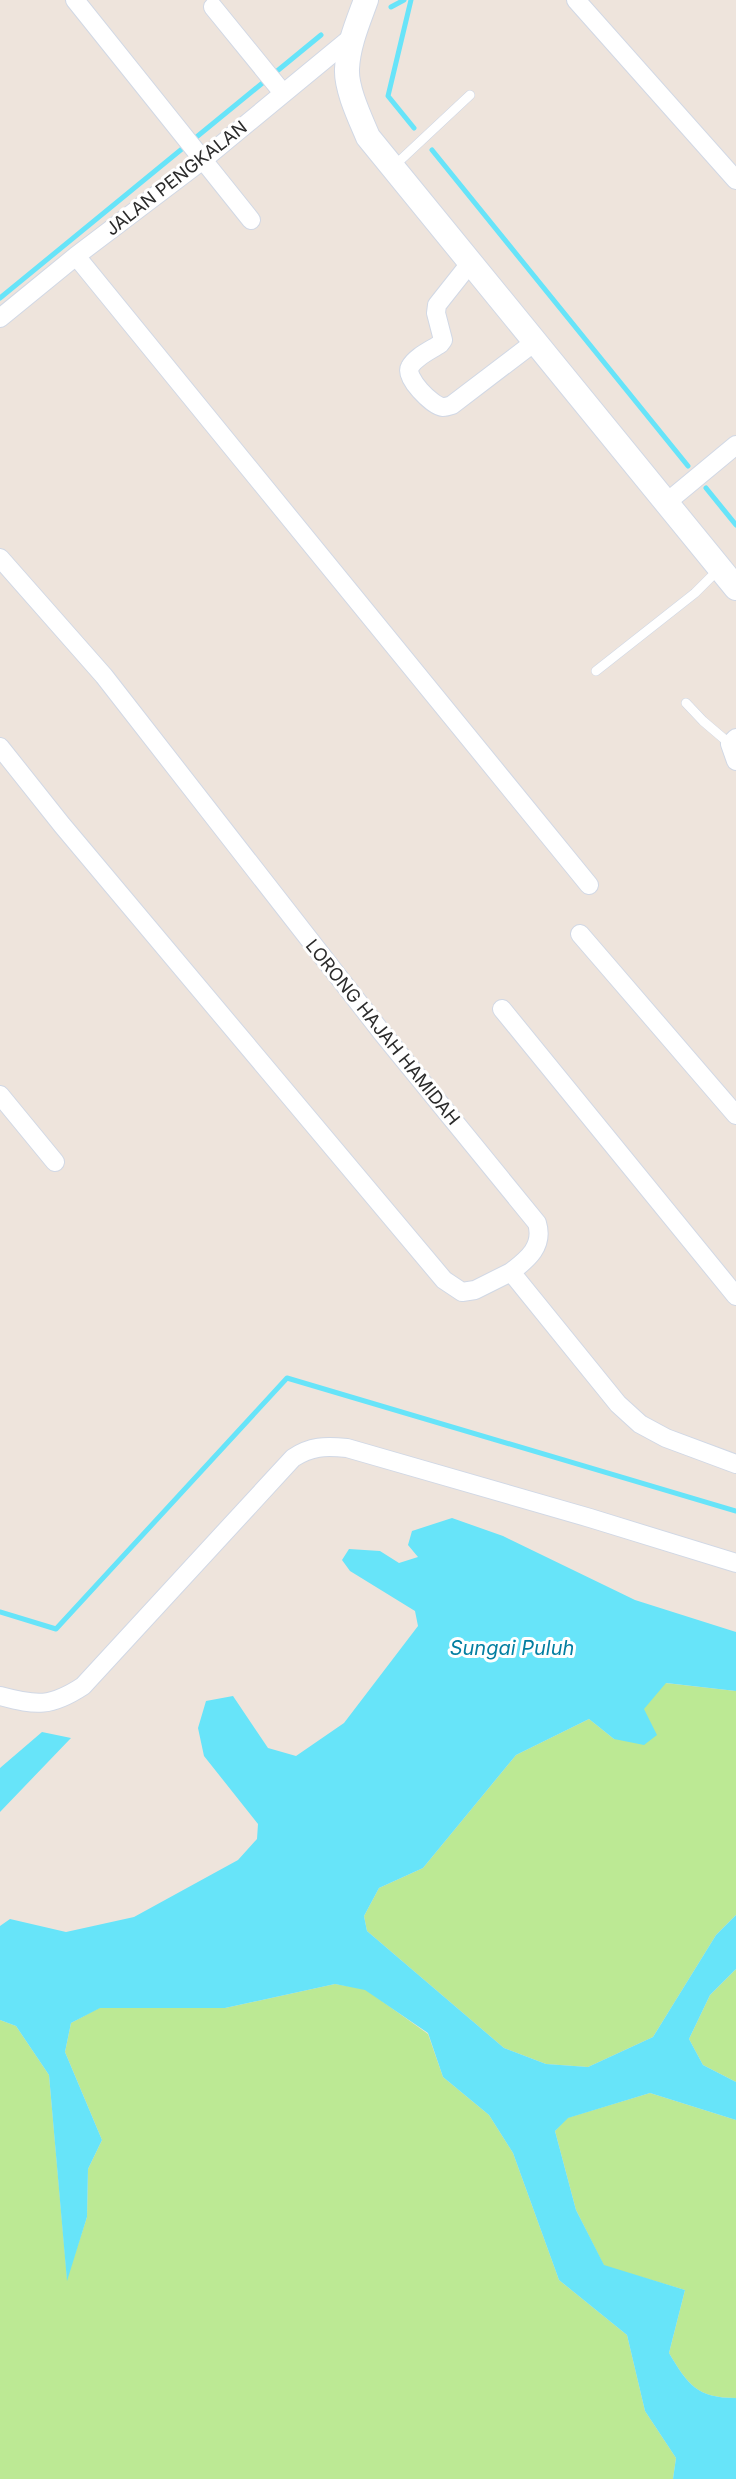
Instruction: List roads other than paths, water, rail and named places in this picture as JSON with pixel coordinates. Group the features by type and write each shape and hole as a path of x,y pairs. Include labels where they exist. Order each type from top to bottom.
{"street":[{"path":"75,0 251,220"},
{"path":"366,0 352,37 347,70 356,107 368,137 736,588"},
{"path":"576,0 736,180"},
{"path":"213,7 273,82"},
{"name":"JALAN PENGKALAN","path":"0,318 201,155 273,82 352,37"},
{"path":"76,256 589,885"},
{"path":"471,262 437,305 436,313 443,340 411,363 408,369 409,376 432,402 442,407 452,405 536,341"},
{"path":"666,502 736,445"},
{"name":"LORONG HAJAH HAMIDAH","path":"0,558 104,675 339,978 537,1224 540,1233 538,1246 511,1272 475,1290 462,1292 444,1280 62,825 0,747"},
{"path":"579,934 736,1115"},
{"path":"502,1009 736,1296"},
{"path":"0,1095 55,1162"},
{"path":"511,1272 618,1404 640,1424 666,1438 736,1464"},
{"path":"0,1696 22,1702 60,1701 83,1686 293,1458 307,1449 325,1446 369,1454 736,1563"}],"lane":[{"path":"393,167 470,95"},
{"path":"596,670 695,593 720,568"},
{"path":"686,703 734,748"}],"water":[{"name":"Sungai Puluh","path":"452,1518 503,1536 635,1600 736,1632 736,1691 666,1683 644,1709 657,1735 644,1745 614,1739 589,1719 516,1755 423,1868 379,1888 364,1916 367,1931 504,2048 546,2064 588,2067 653,2037 716,1935 736,1915 736,1969 710,1995 689,2039 703,2065 736,2082 736,2120 650,2093 568,2118 555,2131 576,2210 604,2265 685,2290 669,2353 682,2374 695,2388 712,2395 736,2398 736,2479 673,2479 676,2458 645,2411 627,2335 559,2280 513,2153 489,2115 443,2077 428,2033 365,1990 335,1984 225,2008 100,2008 71,2023 65,2052 102,2140 88,2169 87,2217 67,2281 49,2075 16,2026 0,2020 0,1926 10,1919 66,1932 134,1917 238,1860 257,1839 258,1824 204,1756 198,1728 206,1701 233,1696 268,1748 296,1756 344,1723 418,1626 415,1611 350,1571 342,1560 349,1549 380,1551 399,1563 418,1557 408,1545 412,1531"},
{"path":"42,1732 71,1738 0,1812 0,1768"}],"waterway":[{"path":"391,7 404,0"},
{"path":"411,0 388,96 414,128"},
{"path":"0,298 321,35"},
{"path":"432,150 688,466"},
{"path":"706,488 736,525"},
{"path":"0,1612 56,1629 287,1378 736,1511"}]}
